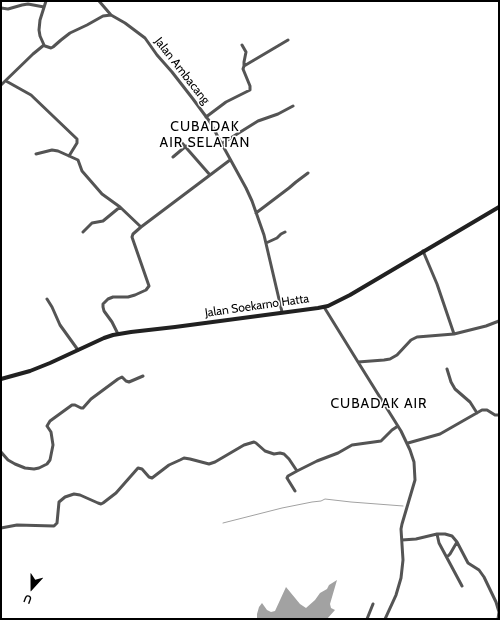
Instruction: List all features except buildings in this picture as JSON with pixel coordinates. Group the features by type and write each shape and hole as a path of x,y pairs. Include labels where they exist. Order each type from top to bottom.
{"street":[{"path":"46,1 40,20 39,30 44,45 51,48 56,46 70,33 87,26 103,16 111,15"},
{"path":"100,1 111,15"},
{"path":"1,8 8,9 28,4 44,7"},
{"name":"Jalan Ambacang","path":"111,15 125,23 145,38 206,117 218,137 246,188 256,213 266,243 282,312"},
{"path":"244,66 288,40"},
{"path":"1,85 44,45"},
{"path":"206,117 226,102 250,90 250,86 243,68 246,50 242,45"},
{"path":"6,81 31,95 76,137 78,141 69,156"},
{"path":"221,144 260,120 278,114 293,106"},
{"path":"182,143 210,175"},
{"path":"173,157 186,146"},
{"path":"36,154 52,150 58,151 78,160 83,173 102,194 120,207 141,227"},
{"path":"118,334 104,310 103,304 108,299 113,297 132,296 139,294 148,288 148,283 132,238 133,234 230,160"},
{"path":"256,213 308,174"},
{"path":"83,232 92,223 101,222 120,207"},
{"name":"Jalan Soekarno Hatta","path":"1,379 40,367 104,338 118,334 324,307 350,295 499,207"},
{"path":"266,243 285,232"},
{"path":"423,251 454,334"},
{"path":"47,299 60,325 78,350"},
{"path":"324,307 408,443 414,462 415,480 402,524 403,560 401,578 396,595 385,619"},
{"path":"358,362 390,359 400,353 408,342 417,337 454,334 499,321"},
{"path":"447,369 455,390 470,402 477,413"},
{"path":"1,452 8,460 25,468 34,469 47,464 50,460 53,445 51,432 47,426 50,421 72,405 83,408 91,399 122,377 129,382 143,376"},
{"path":"408,443 440,434 484,409 495,415 499,415"},
{"path":"295,491 287,478 288,476 352,445 379,442 398,426"},
{"path":"1,528 17,526 54,526 57,523 59,502 65,497 74,494 80,495 101,504 116,492 138,468 142,469 149,477 152,478 169,465 184,458 209,464 244,445 254,442 265,451 274,454 284,454 297,471"},
{"path":"402,540 416,539 437,534 449,534 452,536 457,542 468,563 479,570 484,577 496,602 499,612 498,619"},
{"path":"437,534 439,543 462,586"},
{"path":"447,557 457,542"},
{"path":"367,619 373,604"}],"shaded area":[{"path":"337,580 330,604 331,608 335,610 327,619 257,619 259,607 262,603 267,610 271,612 275,611 286,587 300,604 306,608 320,593"}],"waterway":[{"path":"223,523 325,499 403,506"}],"district":[{"name":"CUBADAK AIR SELATAN","path":"205,136"},
{"name":"CUBADAK AIR","path":"379,404"}]}
